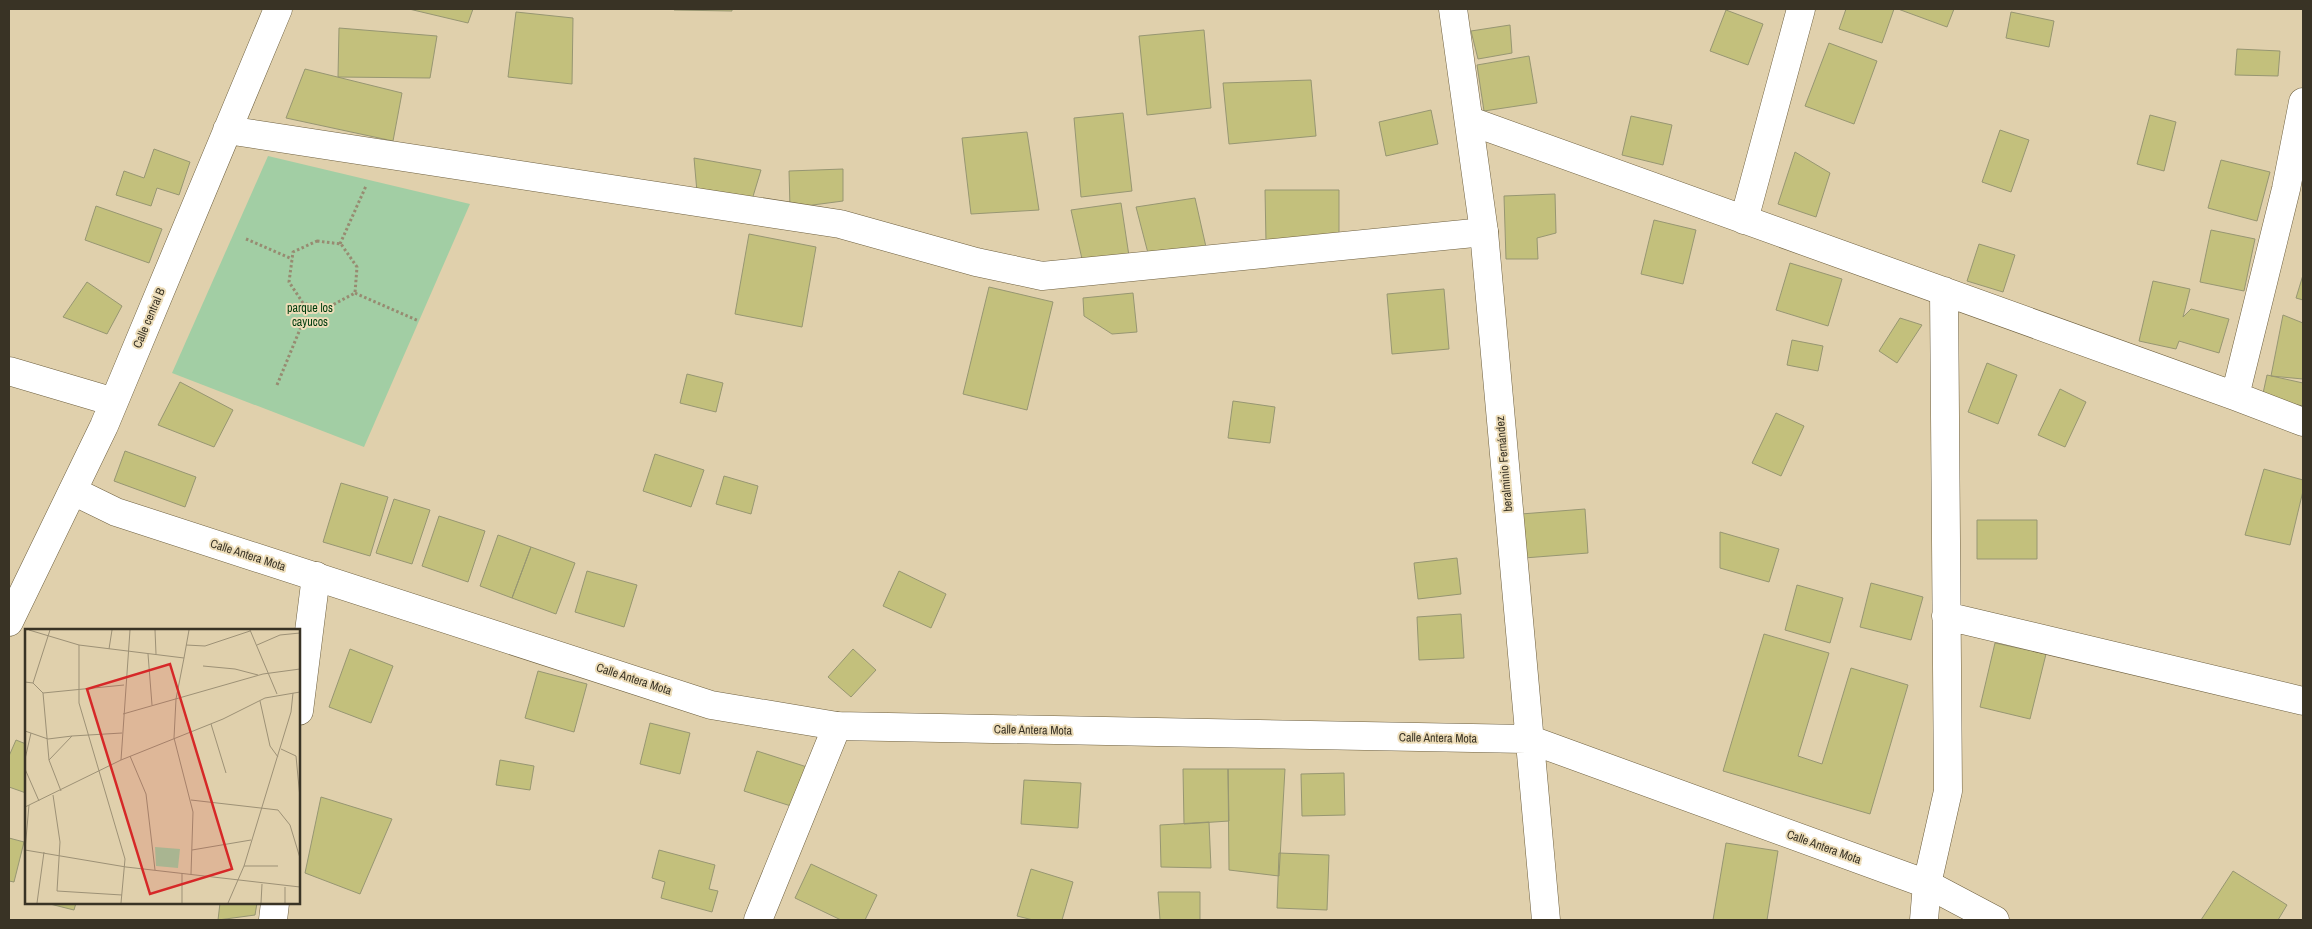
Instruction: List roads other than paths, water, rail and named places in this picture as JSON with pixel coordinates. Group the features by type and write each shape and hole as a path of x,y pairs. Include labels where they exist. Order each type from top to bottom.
{"street":[{"name":"Calle central B","path":"9,622 114,402 278,9"},
{"name":"beralminio Fernández","path":"1453,9 1484,232 1528,739 1546,920"},
{"path":"1744,220 1801,9"},
{"path":"2235,396 2286,189 2303,102"},
{"path":"1470,121 2303,422"},
{"path":"228,130 840,224 976,262 1042,276 1484,232"},
{"path":"1924,920 1927,884 1948,791 1944,291"},
{"path":"9,371 114,402"},
{"name":"Calle Antera Mota","path":"73,491 116,512 711,705 837,726 1528,739 1927,884 1995,920"},
{"path":"300,703 316,576"},
{"path":"1946,616 2303,701"},
{"path":"758,920 837,726"},
{"path":"272,920 275,904"}],"park label":[{"name":"parque los cayucos","path":"310,315"}]}
